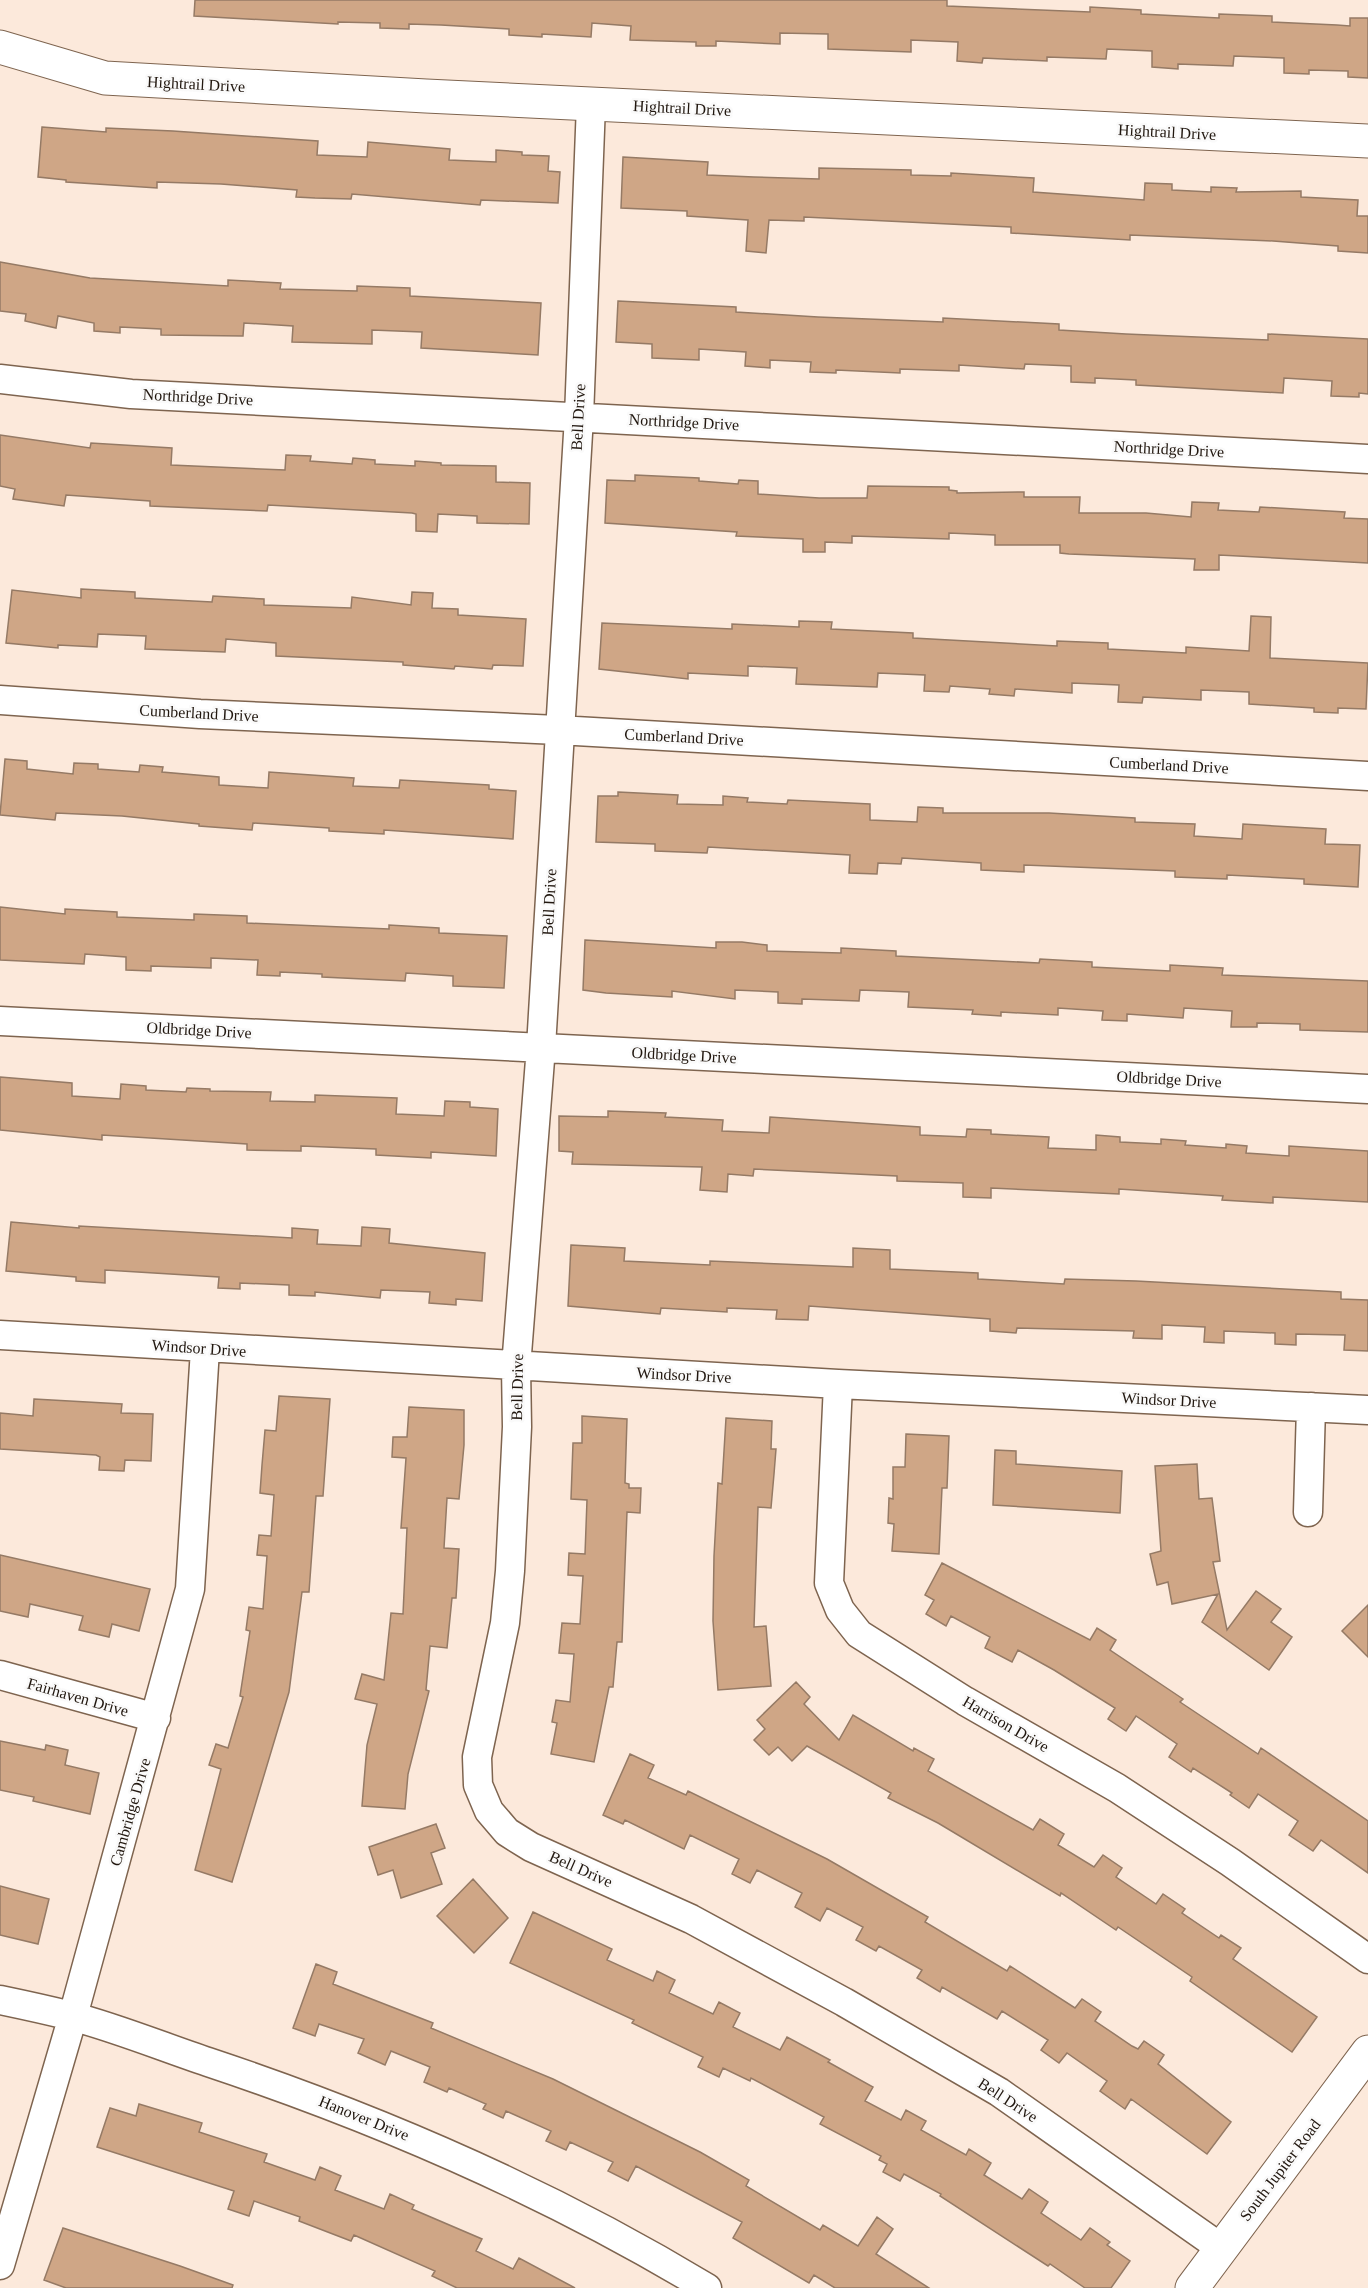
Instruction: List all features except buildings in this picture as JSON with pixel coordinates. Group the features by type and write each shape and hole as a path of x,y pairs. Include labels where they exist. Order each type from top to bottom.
{"street":[{"name":"Hightrail Drive","path":"0,47 105,78 1368,141"},
{"name":"Bell Drive","path":"591,104 579,417 558,730 541,1047 516,1367 517,1427 506,1613 477,1757 478,1785 489,1811 507,1832 531,1847 691,1918 844,2002 999,2092 1221,2248"},
{"name":"Northridge Drive","path":"0,379 131,394 1368,459"},
{"name":"Cumberland Drive","path":"0,700 200,714 558,730 1368,776"},
{"name":"Oldbridge Drive","path":"0,1021 1368,1089"},
{"name":"Windsor Drive","path":"0,1335 516,1367 1368,1410"},
{"name":"Cambridge Drive","path":"0,2265 156,1718 190,1589 205,1349"},
{"name":"Harrison Drive","path":"838,1384 829,1582 840,1610 859,1634 965,1701 1117,1788 1230,1862 1368,1959"},
{"path":"1308,1512 1311,1407"},
{"name":"Fairhaven Drive","path":"0,1676 156,1718"},
{"name":"Hanover Drive","path":"0,2000 72,2016 307,2095 416,2138 550,2201 655,2257 707,2288"},
{"name":"South Jupiter Road","path":"1192,2288 1368,2052"}]}
